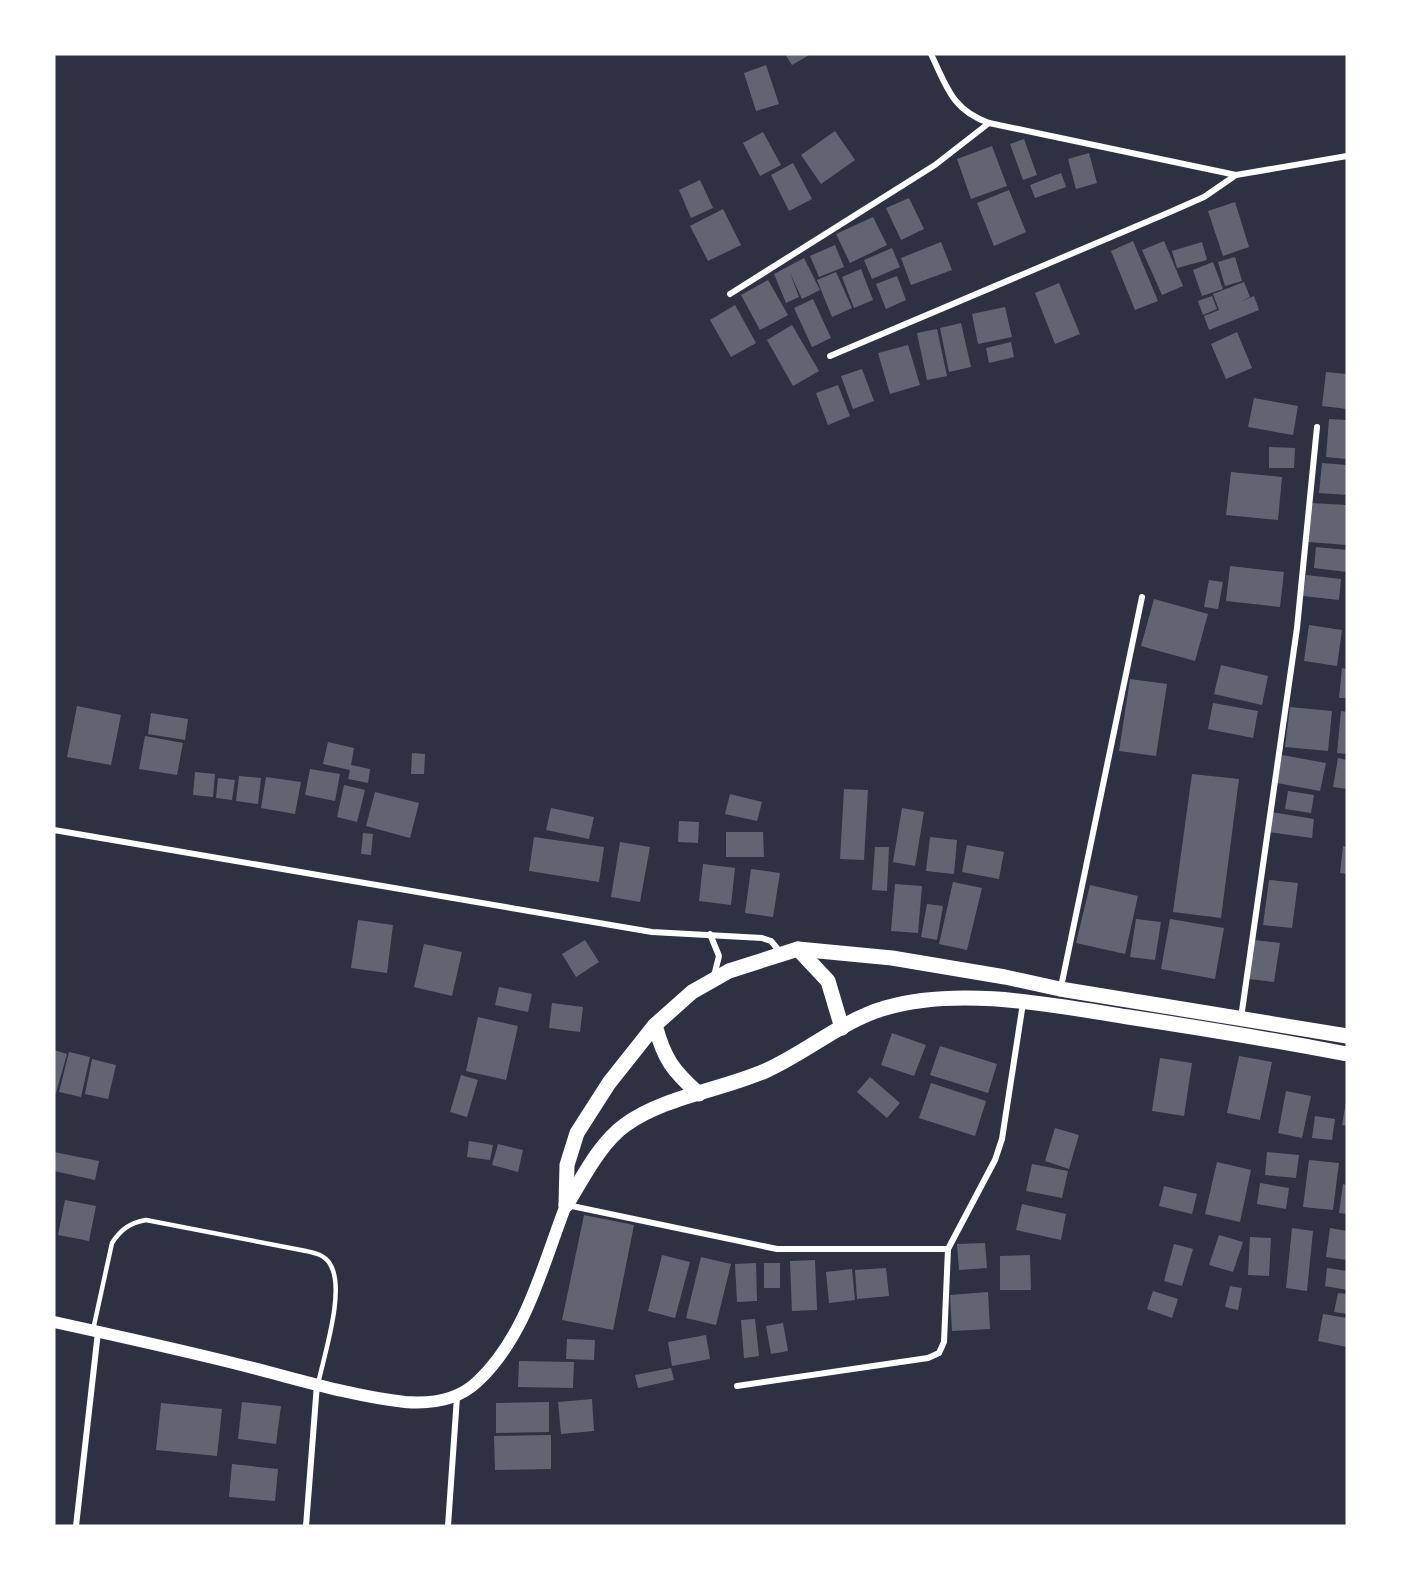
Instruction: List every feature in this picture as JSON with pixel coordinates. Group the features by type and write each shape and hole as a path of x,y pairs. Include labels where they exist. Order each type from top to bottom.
{"main road":[{"path":"566,1205 567,1165 577,1133 609,1083 655,1025 692,992 729,971 798,949 829,950 892,958 1005,977 1060,989 1347,1036"},
{"path":"798,949 828,981 842,1028"},
{"path":"54,1322 317,1384 405,1402 432,1402 457,1397 477,1382 505,1348 524,1314 566,1205 604,1147 624,1126 650,1111 764,1071 883,1008 917,1000 998,999 1140,1019 1347,1054"},
{"path":"655,1025 668,1062 675,1072 699,1094"}],"street":[{"path":"931,54 956,102 970,117 989,123 1236,175 1347,156"},
{"path":"730,294 935,165 989,123"},
{"path":"830,356 1204,197 1236,175"},
{"path":"1241,1018 1297,628 1317,427"},
{"path":"1060,989 1142,597"},
{"path":"54,830 652,932 762,938 771,941 781,953"},
{"path":"710,934 719,956 713,980"},
{"path":"737,1386 928,1358 939,1353 944,1342 948,1249 995,1160 1002,1139 1023,1003"},
{"path":"566,1205 777,1249 948,1249"},
{"path":"76,1526 95,1331"},
{"path":"306,1526 317,1384"},
{"path":"448,1526 457,1397"}],"lane":[{"path":"95,1331 112,1243 119,1232 132,1223 146,1220 306,1251 321,1255 330,1262 337,1289 317,1384"}],"building":[{"path":"785,54 811,54 792,65"},
{"path":"766,65 779,104 756,111 744,73"},
{"path":"835,131 855,160 821,184 801,155"},
{"path":"763,132 781,165 760,176 743,143"},
{"path":"1024,139 1037,175 1023,180 1010,144"},
{"path":"992,146 1007,186 971,199 957,159"},
{"path":"1089,153 1097,183 1076,189 1068,159"},
{"path":"793,163 812,199 789,211 771,175"},
{"path":"1061,173 1066,187 1035,198 1030,185"},
{"path":"700,180 713,208 691,218 679,190"},
{"path":"1009,190 1026,232 994,246 977,203"},
{"path":"909,198 924,229 901,240 886,208"},
{"path":"1235,202 1249,247 1223,256 1208,211"},
{"path":"723,209 741,245 708,261 690,226"},
{"path":"873,217 887,245 850,263 836,234"},
{"path":"1133,241 1158,301 1135,310 1111,251"},
{"path":"1164,241 1183,286 1162,295 1142,250"},
{"path":"941,242 952,270 911,285 901,258"},
{"path":"1202,242 1207,260 1177,268 1172,251"},
{"path":"835,245 844,267 819,277 810,256"},
{"path":"892,248 900,267 872,279 864,260"},
{"path":"1235,257 1242,281 1225,286 1218,262"},
{"path":"804,258 820,290 802,299 790,273 799,297 786,303 774,274"},
{"path":"1213,262 1223,289 1202,296 1193,270"},
{"path":"861,269 873,300 854,308 842,277"},
{"path":"836,272 852,308 832,317 817,280"},
{"path":"897,276 906,300 886,309 876,284"},
{"path":"768,280 788,315 760,330 741,295"},
{"path":"1244,282 1250,297 1240,302 1254,296 1259,310 1209,330 1204,316 1219,310 1213,294"},
{"path":"1059,283 1080,334 1055,344 1035,293"},
{"path":"1212,296 1217,309 1203,315 1198,301"},
{"path":"813,299 831,338 812,347 794,308"},
{"path":"735,305 756,343 731,357 710,320"},
{"path":"1005,307 1012,337 978,344 972,314"},
{"path":"961,323 971,367 949,372 940,328"},
{"path":"792,325 819,371 793,386 767,340"},
{"path":"937,329 947,376 927,380 917,333"},
{"path":"1237,332 1252,368 1226,379 1211,344"},
{"path":"1011,342 1014,357 989,363 986,348"},
{"path":"908,345 920,385 890,394 878,353"},
{"path":"862,369 874,401 853,409 841,376"},
{"path":"1326,372 1347,374 1347,409 1322,406"},
{"path":"838,385 850,416 828,425 816,393"},
{"path":"1254,398 1298,406 1293,435 1248,427"},
{"path":"1329,419 1347,420 1347,459 1326,457"},
{"path":"1269,447 1295,448 1294,468 1269,468"},
{"path":"1322,463 1347,465 1347,495 1319,493"},
{"path":"1231,472 1282,477 1278,520 1226,515"},
{"path":"1311,503 1347,505 1347,545 1308,542"},
{"path":"1316,547 1347,550 1347,572 1314,568"},
{"path":"1230,566 1284,572 1280,607 1226,601"},
{"path":"1306,575 1341,579 1339,600 1303,596"},
{"path":"1209,580 1223,582 1218,609 1204,607"},
{"path":"1154,599 1208,614 1195,661 1141,646"},
{"path":"1309,625 1342,630 1337,666 1304,661"},
{"path":"1221,665 1268,676 1262,705 1214,694"},
{"path":"1342,668 1347,669 1347,698 1339,698"},
{"path":"1130,679 1167,684 1156,756 1119,751"},
{"path":"1213,703 1258,711 1253,738 1208,729"},
{"path":"77,706 121,715 111,765 67,757"},
{"path":"1290,707 1332,711 1328,751 1285,747"},
{"path":"1341,711 1347,712 1347,754 1337,753"},
{"path":"151,713 188,719 185,740 148,734"},
{"path":"145,736 183,743 177,775 139,769"},
{"path":"328,742 354,748 351,765 370,769 368,783 348,779 350,770 323,764"},
{"path":"412,753 425,754 424,774 411,774"},
{"path":"1282,755 1326,763 1320,791 1277,783"},
{"path":"1338,758 1347,760 1347,789 1333,787"},
{"path":"310,769 340,774 335,801 305,795"},
{"path":"195,772 215,774 213,797 193,795"},
{"path":"1192,774 1239,779 1221,918 1173,912"},
{"path":"239,776 261,778 258,804 236,801"},
{"path":"266,777 301,782 295,814 261,808"},
{"path":"218,778 235,780 232,800 216,798"},
{"path":"344,785 365,790 357,822 337,817"},
{"path":"844,789 868,790 864,860 840,859"},
{"path":"1288,791 1314,795 1311,813 1285,809"},
{"path":"375,792 419,803 410,838 366,826"},
{"path":"730,794 762,802 757,821 725,814"},
{"path":"551,808 594,817 589,839 546,830"},
{"path":"902,808 924,812 915,866 893,862"},
{"path":"1271,812 1314,819 1312,838 1268,832"},
{"path":"679,821 699,822 698,843 678,842"},
{"path":"726,832 763,832 764,857 726,857"},
{"path":"363,833 373,834 371,855 361,854"},
{"path":"534,837 604,847 599,882 529,871"},
{"path":"930,837 957,840 954,874 926,871"},
{"path":"620,842 650,847 640,902 611,897"},
{"path":"967,845 1004,852 999,879 962,872"},
{"path":"1343,846 1347,847 1347,874 1340,873"},
{"path":"875,847 889,847 887,891 872,890"},
{"path":"703,864 735,868 731,905 699,901"},
{"path":"751,869 780,873 773,917 745,913"},
{"path":"1269,880 1298,883 1292,928 1263,925"},
{"path":"953,882 982,888 967,950 939,944"},
{"path":"895,884 922,886 918,933 891,931"},
{"path":"1090,885 1138,896 1125,954 1076,943"},
{"path":"927,904 943,906 937,940 921,937"},
{"path":"1136,919 1161,922 1155,960 1130,957"},
{"path":"1170,919 1224,928 1215,979 1161,969"},
{"path":"358,920 393,925 387,973 351,968"},
{"path":"585,940 599,962 576,977 562,954"},
{"path":"1254,940 1280,943 1274,982 1249,979"},
{"path":"424,944 462,952 452,996 414,987"},
{"path":"499,987 532,994 528,1012 495,1005"},
{"path":"552,1003 583,1007 580,1032 549,1028"},
{"path":"478,1017 518,1026 506,1080 466,1071"},
{"path":"892,1033 926,1045 914,1076 881,1065"},
{"path":"940,1046 997,1064 988,1093 930,1075"},
{"path":"54,1050 67,1054 56,1093 54,1092"},
{"path":"69,1052 90,1057 81,1097 59,1092"},
{"path":"1239,1056 1272,1062 1260,1120 1227,1113"},
{"path":"1160,1058 1192,1063 1184,1116 1152,1111"},
{"path":"92,1059 116,1065 108,1099 85,1094"},
{"path":"461,1075 478,1080 467,1117 450,1112"},
{"path":"870,1077 900,1103 887,1118 857,1092"},
{"path":"931,1083 986,1101 975,1136 919,1118"},
{"path":"1286,1091 1311,1096 1302,1138 1278,1133"},
{"path":"1347,1102 1347,1126 1342,1125"},
{"path":"1315,1116 1335,1119 1332,1140 1312,1138"},
{"path":"1055,1128 1079,1135 1069,1169 1045,1161"},
{"path":"469,1141 493,1145 490,1160 467,1157"},
{"path":"498,1144 523,1150 518,1172 492,1165"},
{"path":"54,1152 99,1161 95,1180 54,1171"},
{"path":"1267,1152 1299,1155 1296,1178 1265,1175"},
{"path":"1309,1160 1339,1163 1333,1210 1303,1207"},
{"path":"1217,1162 1251,1170 1240,1222 1205,1214"},
{"path":"1032,1164 1068,1171 1062,1198 1026,1191"},
{"path":"1260,1183 1289,1188 1286,1209 1257,1204"},
{"path":"1343,1184 1347,1185 1347,1214 1339,1213"},
{"path":"1164,1186 1197,1194 1192,1214 1159,1206"},
{"path":"65,1200 96,1206 89,1241 58,1235"},
{"path":"1022,1204 1066,1214 1061,1240 1016,1230"},
{"path":"584,1215 634,1225 613,1330 562,1320"},
{"path":"1292,1228 1313,1231 1307,1291 1286,1288"},
{"path":"1330,1228 1347,1231 1347,1260 1326,1257"},
{"path":"1219,1235 1243,1242 1233,1272 1209,1265"},
{"path":"1250,1237 1271,1238 1269,1276 1248,1275"},
{"path":"985,1243 987,1268 959,1270 957,1244"},
{"path":"1174,1244 1193,1249 1182,1286 1164,1281"},
{"path":"662,1255 690,1262 675,1318 648,1311"},
{"path":"1030,1255 1031,1290 1000,1290 1000,1256"},
{"path":"701,1257 731,1264 716,1325 686,1318"},
{"path":"815,1260 817,1310 792,1311 790,1261"},
{"path":"756,1263 757,1301 737,1302 735,1264"},
{"path":"764,1263 780,1263 780,1288 764,1288"},
{"path":"886,1268 889,1296 857,1299 855,1270"},
{"path":"1327,1268 1347,1271 1347,1290 1325,1286"},
{"path":"852,1269 855,1300 829,1303 826,1272"},
{"path":"1230,1286 1242,1288 1238,1310 1225,1307"},
{"path":"1153,1291 1178,1299 1172,1318 1147,1309"},
{"path":"988,1292 990,1329 952,1331 950,1295"},
{"path":"1338,1293 1347,1294 1347,1314 1334,1312"},
{"path":"1323,1314 1347,1318 1347,1347 1318,1341"},
{"path":"755,1319 759,1356 744,1358 741,1320"},
{"path":"783,1323 788,1351 771,1354 766,1326"},
{"path":"706,1335 710,1359 672,1366 668,1342"},
{"path":"567,1339 595,1340 594,1360 566,1359"},
{"path":"519,1361 574,1362 573,1388 518,1387"},
{"path":"671,1368 674,1380 638,1388 635,1375"},
{"path":"592,1399 594,1431 561,1434 558,1402"},
{"path":"242,1402 281,1406 276,1444 238,1439"},
{"path":"549,1402 549,1432 496,1433 496,1403"},
{"path":"161,1403 222,1409 217,1456 156,1450"},
{"path":"551,1435 551,1469 495,1470 494,1436"},
{"path":"232,1464 278,1469 275,1501 229,1497"}]}
